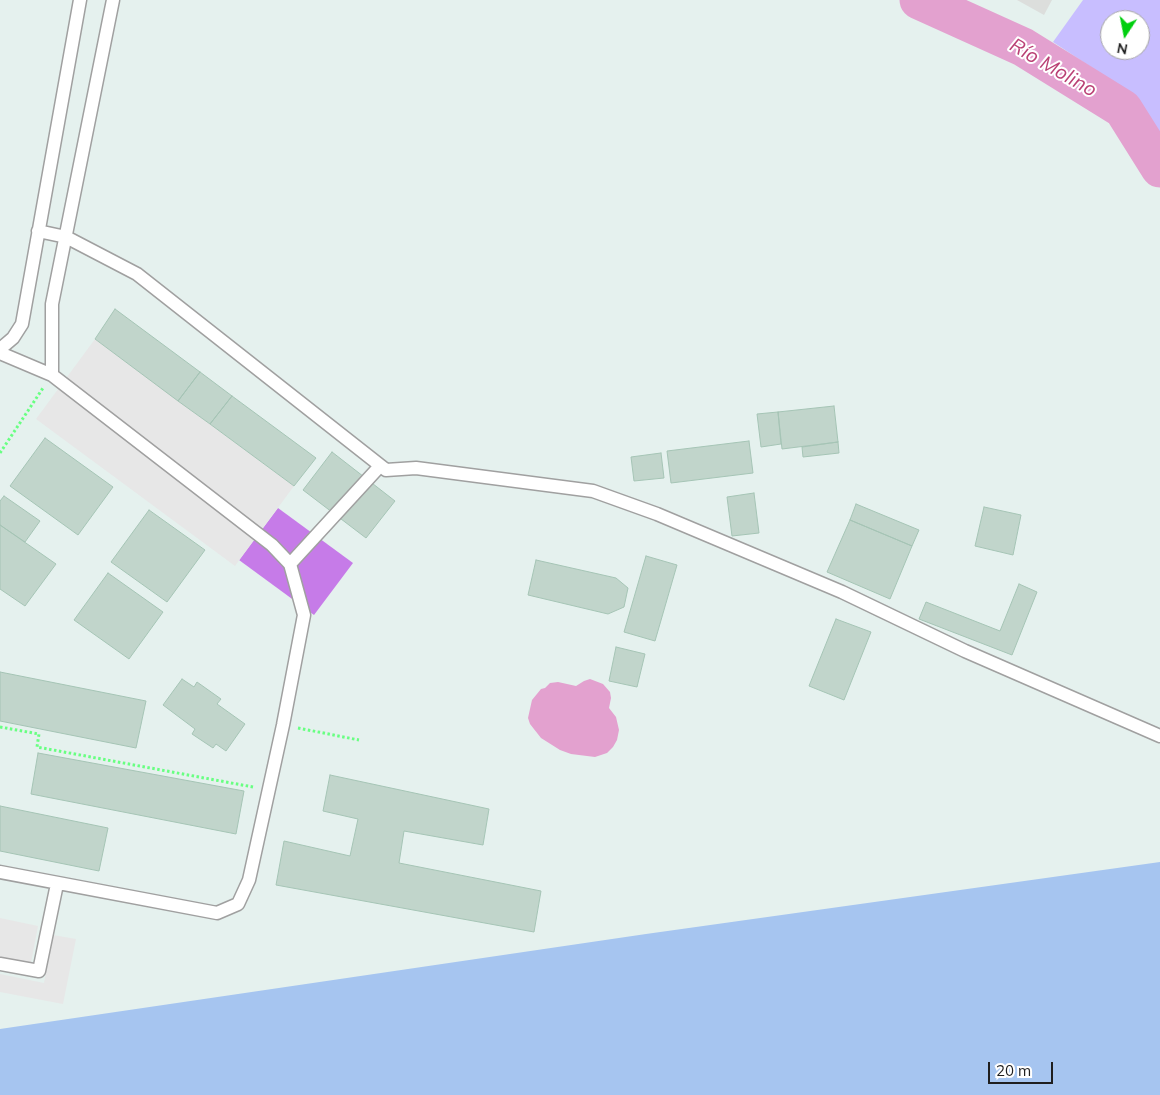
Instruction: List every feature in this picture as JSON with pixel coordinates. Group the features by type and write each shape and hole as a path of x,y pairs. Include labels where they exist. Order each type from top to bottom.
{"lane":[{"path":"0,872 217,913 238,904 249,880 283,725 304,615 290,564 272,545 52,375 0,351 13,338 22,324 80,0"},
{"path":"52,375 52,304 113,0"},
{"path":"38,231 66,237 136,274 386,470 416,468 593,491 657,514 842,592 965,651 1160,736"},
{"path":"290,564 380,466"},
{"path":"0,964 39,971 57,884"}],"path":[{"path":"0,453 52,375"},
{"path":"283,725 359,740"},
{"path":"0,727 39,734 37,747 268,790"}],"shaded area":[{"path":"1017,0 1052,0 1044,15"},
{"path":"1083,0 1160,0 1160,135 1135,96 1053,42"},
{"path":"95,339 294,486 235,566 36,419"},
{"path":"278,508 353,563 314,615 239,560"},
{"path":"590,679 603,684 610,692 609,708 616,717 619,730 613,747 607,753 595,757 571,754 560,750 541,738 530,724 528,718 532,700 541,689 550,683 558,682 576,686"},
{"path":"1160,862 1160,1095 0,1095 0,1029 646,934"},
{"path":"0,918 38,926 31,963 0,958"},
{"path":"53,935 76,939 63,1004 0,992 0,974 44,983"}],"building":[{"path":"115,309 200,372 178,401 95,339"},
{"path":"200,372 232,396 210,424 178,401"},
{"path":"232,396 316,458 294,486 210,424"},
{"path":"834,406 838,442 782,449 778,412"},
{"path":"778,412 781,444 761,447 757,414"},
{"path":"45,438 113,487 78,535 10,486"},
{"path":"749,441 753,473 671,483 667,451"},
{"path":"838,442 839,453 803,457 802,447"},
{"path":"332,452 395,501 366,538 303,490"},
{"path":"661,453 664,478 634,481 631,457"},
{"path":"754,493 759,533 732,536 727,497"},
{"path":"4,496 40,521 25,542 0,525 0,501"},
{"path":"856,504 919,530 912,546 850,520"},
{"path":"984,507 1021,515 1013,555 975,546"},
{"path":"149,510 205,550 167,602 111,562"},
{"path":"850,520 912,546 890,599 827,572"},
{"path":"0,525 56,564 25,606 0,589"},
{"path":"646,556 677,565 655,641 624,632"},
{"path":"536,560 616,578 628,588 624,607 608,614 528,595"},
{"path":"108,573 163,612 129,659 74,620"},
{"path":"1019,584 1037,592 1012,655 919,619 926,602 1000,631"},
{"path":"836,619 871,632 844,700 809,686"},
{"path":"616,647 645,654 637,687 609,681"},
{"path":"0,672 146,701 136,748 0,721"},
{"path":"182,679 194,687 197,682 221,699 217,704 245,724 226,751 216,744 213,748 192,734 195,729 163,705"},
{"path":"38,753 244,791 236,834 31,794"},
{"path":"330,775 489,809 483,845 404,831 399,863 541,891 534,932 276,885 284,841 350,856 358,819 323,811"},
{"path":"0,806 108,828 99,871 0,851"}],"waterway":[{"name":"Río Molino","path":"919,0 1023,47 1123,109 1160,168"}]}
